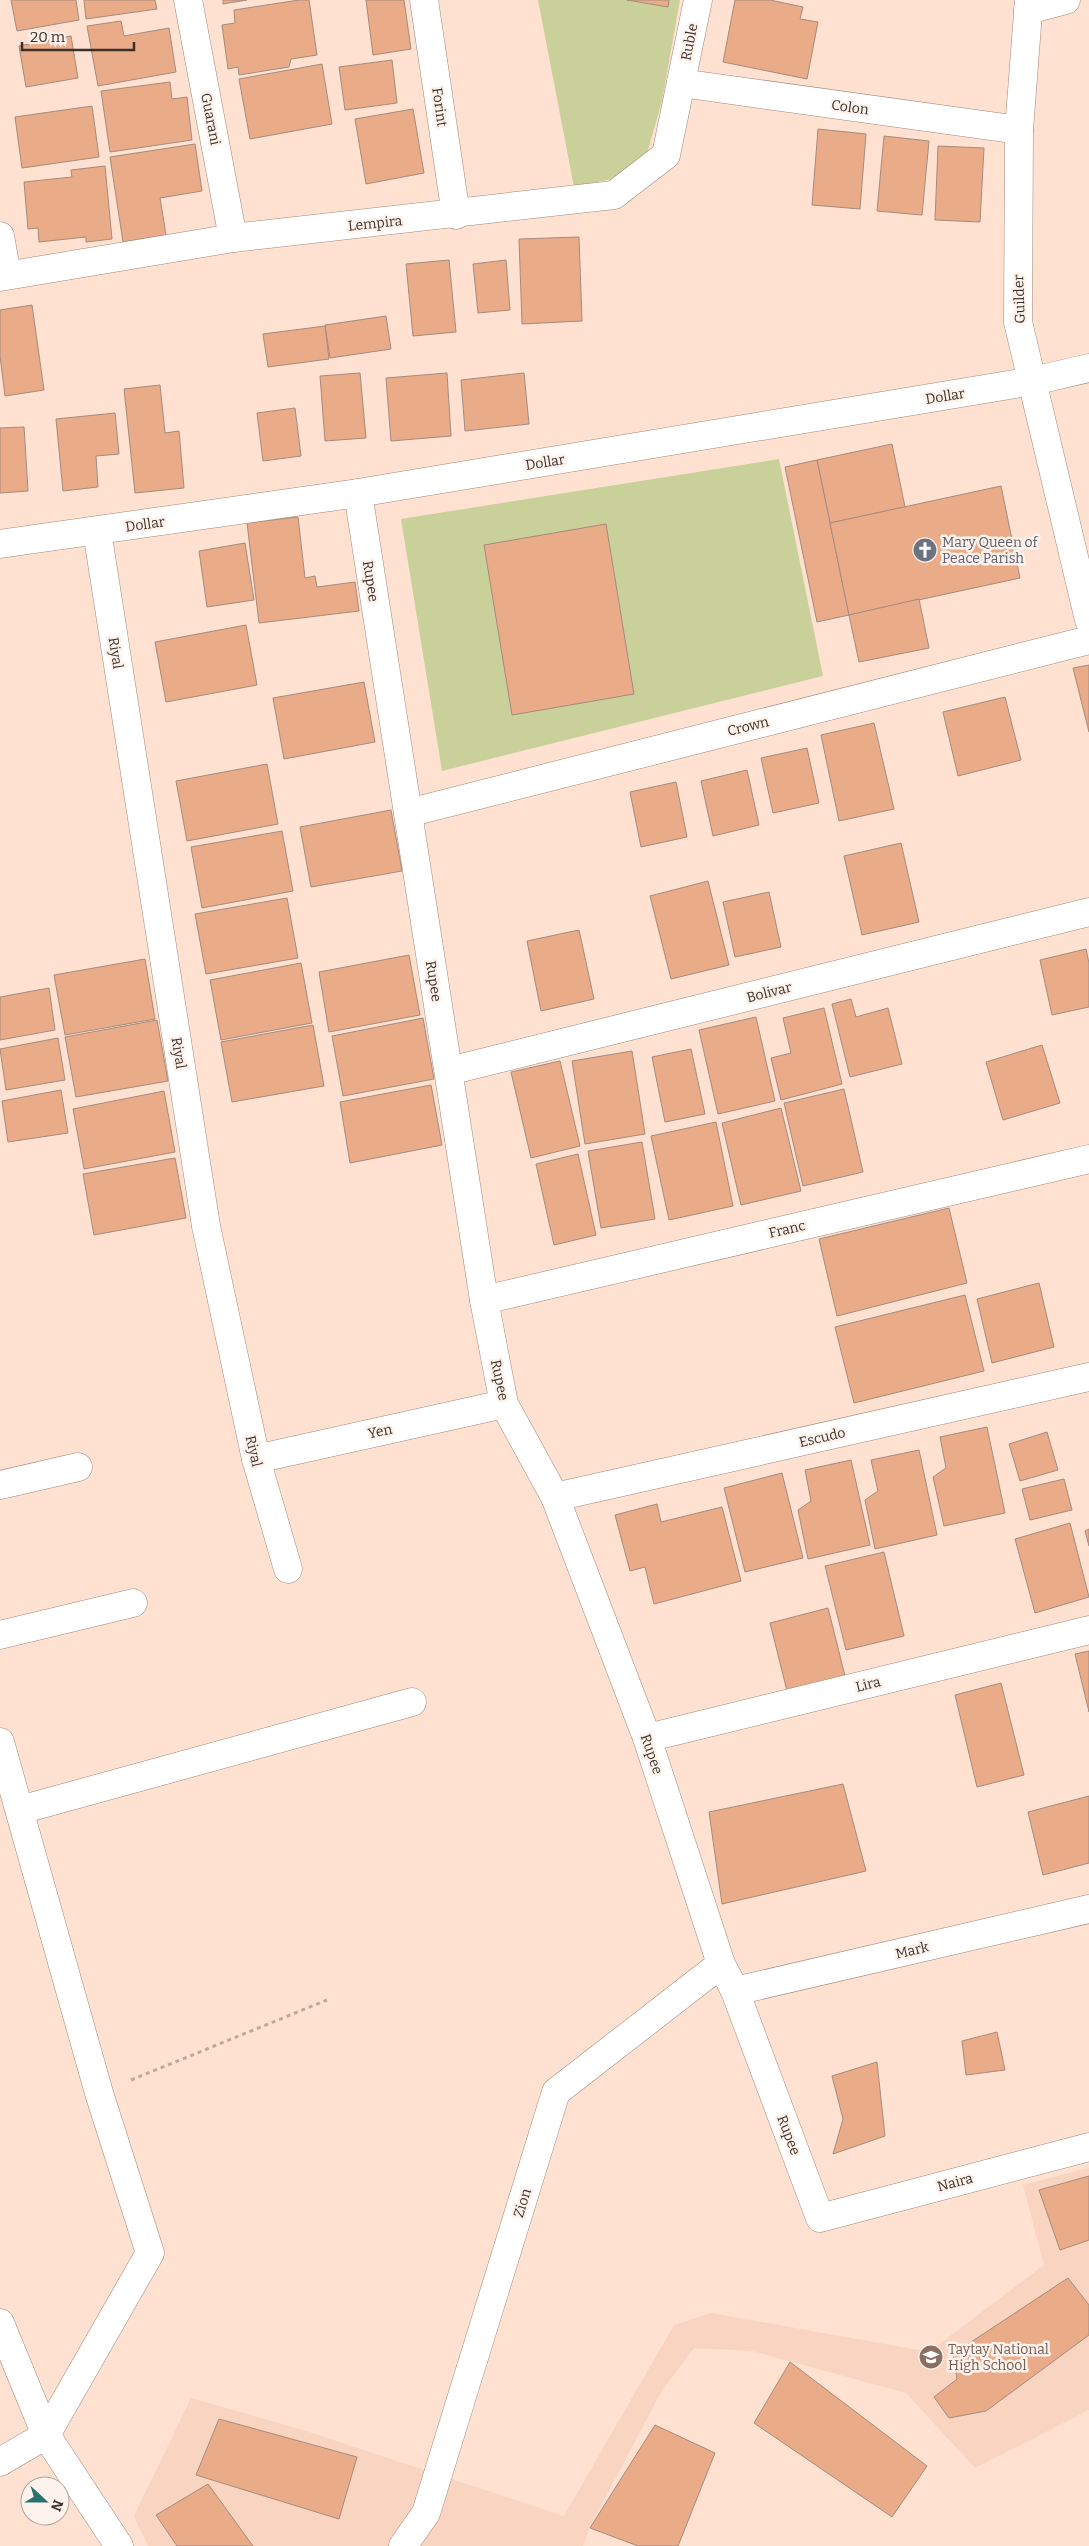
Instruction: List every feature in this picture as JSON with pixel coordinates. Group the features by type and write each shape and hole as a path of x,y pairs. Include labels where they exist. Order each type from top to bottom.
{"street":[{"name":"Guarani","path":"188,0 233,238"},
{"name":"Forint","path":"424,0 456,215"},
{"name":"Ruble","path":"681,83 698,0"},
{"path":"1028,5 1066,0"},
{"name":"Guilder","path":"1028,5 1019,130 1018,322 1089,620"},
{"name":"Lempira","path":"3,276 233,238 456,215 614,195 666,155 681,83"},
{"name":"Colon","path":"681,83 1019,130"},
{"path":"0,236 3,276"},
{"name":"Dollar","path":"0,544 358,493 1033,381 1089,368"},
{"name":"Rupee","path":"358,493 484,1300 504,1404 555,1497 648,1738 721,1964 735,1991 820,2218"},
{"name":"Riyal","path":"97,531 206,1226 256,1459 288,1569"},
{"name":"Crown","path":"408,813 1089,640"},
{"name":"Bolivar","path":"449,1071 1089,912"},
{"name":"Franc","path":"484,1300 1089,1160"},
{"name":"Escudo","path":"555,1497 1089,1377"},
{"name":"Yen","path":"256,1459 504,1404"},
{"path":"0,1485 78,1467"},
{"path":"0,1635 133,1603"},
{"name":"Lira","path":"648,1738 1089,1630"},
{"path":"20,1810 412,1702"},
{"path":"0,1742 99,2093 150,2253 46,2435 0,2462"},
{"name":"Mark","path":"735,1991 1089,1909"},
{"name":"Zion","path":"403,2546 426,2514 556,2092 721,1964"},
{"name":"Naira","path":"820,2218 1089,2147"},
{"path":"0,2323 46,2435 119,2546"}],"path":[{"path":"99,2093 327,2000"}],"shaded area":[{"name":"Taytay National High School","path":"1089,2168 1089,2410 975,2468 906,2393 752,2351 694,2348 661,2392 590,2527 583,2546 148,2546 134,2516 191,2398 303,2430 564,2516 674,2325 711,2313 929,2352 1044,2265 1023,2185"}],"green space":[{"path":"538,0 680,0 662,101 648,150 621,177 574,187"},
{"path":"779,459 823,676 442,771 401,519"}],"building":[{"path":"11,0 76,0 79,20 17,31"},
{"path":"84,0 155,0 157,9 86,19"},
{"path":"223,0 247,0 223,4"},
{"path":"309,0 317,55 291,59 289,67 239,75 238,67 228,69 222,25 235,23 234,10"},
{"path":"366,0 404,0 411,49 373,55"},
{"path":"627,0 669,0 668,7"},
{"path":"735,0 770,0 803,7 800,19 818,22 807,79 723,62"},
{"path":"121,21 124,36 169,28 176,72 98,86 87,26"},
{"path":"71,36 78,78 26,87 19,46"},
{"path":"392,60 397,103 345,110 339,67"},
{"path":"322,64 332,124 250,139 239,79"},
{"path":"170,82 172,99 187,97 192,140 110,152 101,91"},
{"path":"92,106 99,157 22,168 15,117"},
{"path":"413,109 424,173 366,184 355,119"},
{"path":"818,129 866,134 860,209 812,205"},
{"path":"884,136 929,141 922,215 877,211"},
{"path":"195,144 202,191 160,198 166,235 123,242 110,157"},
{"path":"938,146 984,148 980,222 935,220"},
{"path":"105,166 112,239 86,242 86,237 39,242 38,228 28,229 24,182 72,177 71,170"},
{"path":"579,237 582,321 522,324 519,239"},
{"path":"449,260 456,332 413,336 406,264"},
{"path":"506,260 510,310 478,313 473,264"},
{"path":"32,305 44,390 5,396 0,356 0,310"},
{"path":"386,316 391,349 330,358 325,325"},
{"path":"325,326 329,359 268,367 263,334"},
{"path":"360,373 366,438 325,441 320,376"},
{"path":"447,373 451,436 391,441 386,378"},
{"path":"524,373 529,424 465,431 461,380"},
{"path":"160,385 165,433 179,431 184,488 135,493 124,389"},
{"path":"295,408 301,456 263,461 257,413"},
{"path":"115,413 119,454 96,456 98,487 63,491 56,419"},
{"path":"24,427 28,491 0,493 0,428"},
{"path":"892,444 905,507 830,523 817,460"},
{"path":"817,460 849,615 817,622 785,467"},
{"name":"Mary Queen of Peace Parish","path":"1001,486 1020,578 849,615 830,523"},
{"path":"298,517 305,578 315,576 317,587 355,582 359,611 259,623 247,523"},
{"path":"606,524 634,694 512,715 484,545"},
{"path":"245,543 254,600 207,607 199,551"},
{"path":"919,599 929,648 859,662 849,615"},
{"path":"246,625 257,685 166,702 155,642"},
{"path":"1089,665 1089,732 1073,668"},
{"path":"364,682 375,742 284,759 273,698"},
{"path":"1005,697 1021,760 958,776 943,712"},
{"path":"874,723 894,809 839,821 821,735"},
{"path":"807,748 819,803 773,813 761,758"},
{"path":"267,764 278,824 187,841 176,781"},
{"path":"747,770 759,825 713,836 701,781"},
{"path":"676,782 687,837 641,847 630,792"},
{"path":"391,810 402,871 311,887 300,827"},
{"path":"282,831 293,891 202,908 191,847"},
{"path":"901,843 919,922 862,935 844,856"},
{"path":"708,881 729,965 671,979 650,896"},
{"path":"769,892 781,947 735,957 723,902"},
{"path":"287,898 298,958 206,974 195,914"},
{"path":"579,930 594,999 541,1011 527,941"},
{"path":"1086,949 1089,963 1089,1007 1052,1015 1040,960"},
{"path":"409,955 420,1015 329,1032 319,972"},
{"path":"145,959 155,1019 65,1035 54,975"},
{"path":"301,963 312,1023 221,1040 210,980"},
{"path":"49,988 55,1030 0,1040 0,997"},
{"path":"851,999 856,1017 888,1008 902,1064 850,1077 832,1004"},
{"path":"824,1008 842,1084 781,1100 771,1058 791,1053 783,1018"},
{"path":"756,1017 775,1101 718,1114 699,1030"},
{"path":"423,1018 434,1079 343,1096 332,1036"},
{"path":"157,1020 168,1081 76,1097 65,1037"},
{"path":"313,1025 324,1086 232,1102 221,1042"},
{"path":"58,1038 65,1080 6,1090 0,1049"},
{"path":"1042,1045 1060,1103 1003,1120 986,1062"},
{"path":"691,1049 705,1114 665,1122 652,1057"},
{"path":"632,1051 645,1134 585,1144 572,1061"},
{"path":"560,1061 580,1146 531,1158 511,1072"},
{"path":"431,1085 442,1145 350,1163 340,1102"},
{"path":"844,1089 863,1172 803,1186 784,1103"},
{"path":"61,1090 68,1133 8,1142 2,1101"},
{"path":"164,1091 175,1152 84,1169 73,1109"},
{"path":"781,1108 801,1191 741,1205 722,1123"},
{"path":"716,1122 733,1206 669,1220 651,1136"},
{"path":"642,1142 655,1219 601,1228 588,1151"},
{"path":"578,1154 596,1235 554,1245 536,1164"},
{"path":"175,1158 186,1218 94,1235 83,1174"},
{"path":"949,1208 967,1283 837,1316 819,1239"},
{"path":"1039,1283 1054,1347 992,1363 977,1299"},
{"path":"965,1295 984,1371 854,1403 835,1327"},
{"path":"987,1427 1005,1513 944,1526 933,1477 946,1468 940,1437"},
{"path":"1047,1432 1058,1470 1020,1481 1009,1444"},
{"path":"919,1450 937,1535 875,1549 865,1500 878,1491 871,1460"},
{"path":"851,1460 870,1545 808,1559 798,1510 811,1501 805,1470"},
{"path":"782,1473 803,1558 745,1572 724,1488"},
{"path":"1064,1479 1072,1510 1030,1520 1022,1489"},
{"path":"657,1504 661,1522 722,1507 741,1581 654,1604 645,1567 630,1571 615,1515"},
{"path":"1070,1523 1089,1597 1035,1613 1015,1539"},
{"path":"1089,1529 1089,1546 1085,1531"},
{"path":"884,1552 904,1636 846,1650 825,1566"},
{"path":"828,1608 845,1676 787,1691 770,1623"},
{"path":"1089,1651 1089,1712 1075,1654"},
{"path":"1001,1683 1024,1775 977,1787 955,1695"},
{"path":"843,1784 866,1871 722,1904 709,1812"},
{"path":"1089,1796 1089,1863 1043,1875 1028,1812"},
{"path":"997,2032 1005,2070 966,2075 962,2041"},
{"path":"877,2062 885,2136 833,2154 843,2119 832,2076"},
{"path":"1089,2176 1089,2240 1060,2250 1039,2190"},
{"path":"1068,2278 1089,2305 1089,2335 986,2411 949,2418 934,2397 957,2379 953,2354"},
{"path":"790,2362 927,2466 892,2517 754,2423"},
{"path":"219,2419 357,2457 339,2519 196,2475"},
{"path":"655,2425 715,2453 678,2546 638,2546 590,2528"},
{"path":"208,2484 253,2546 177,2546 156,2515"}],"place":[{"name":"Mary Queen of Peace Parish","path":"925,550"},
{"name":"Taytay National High School","path":"931,2357"}]}
